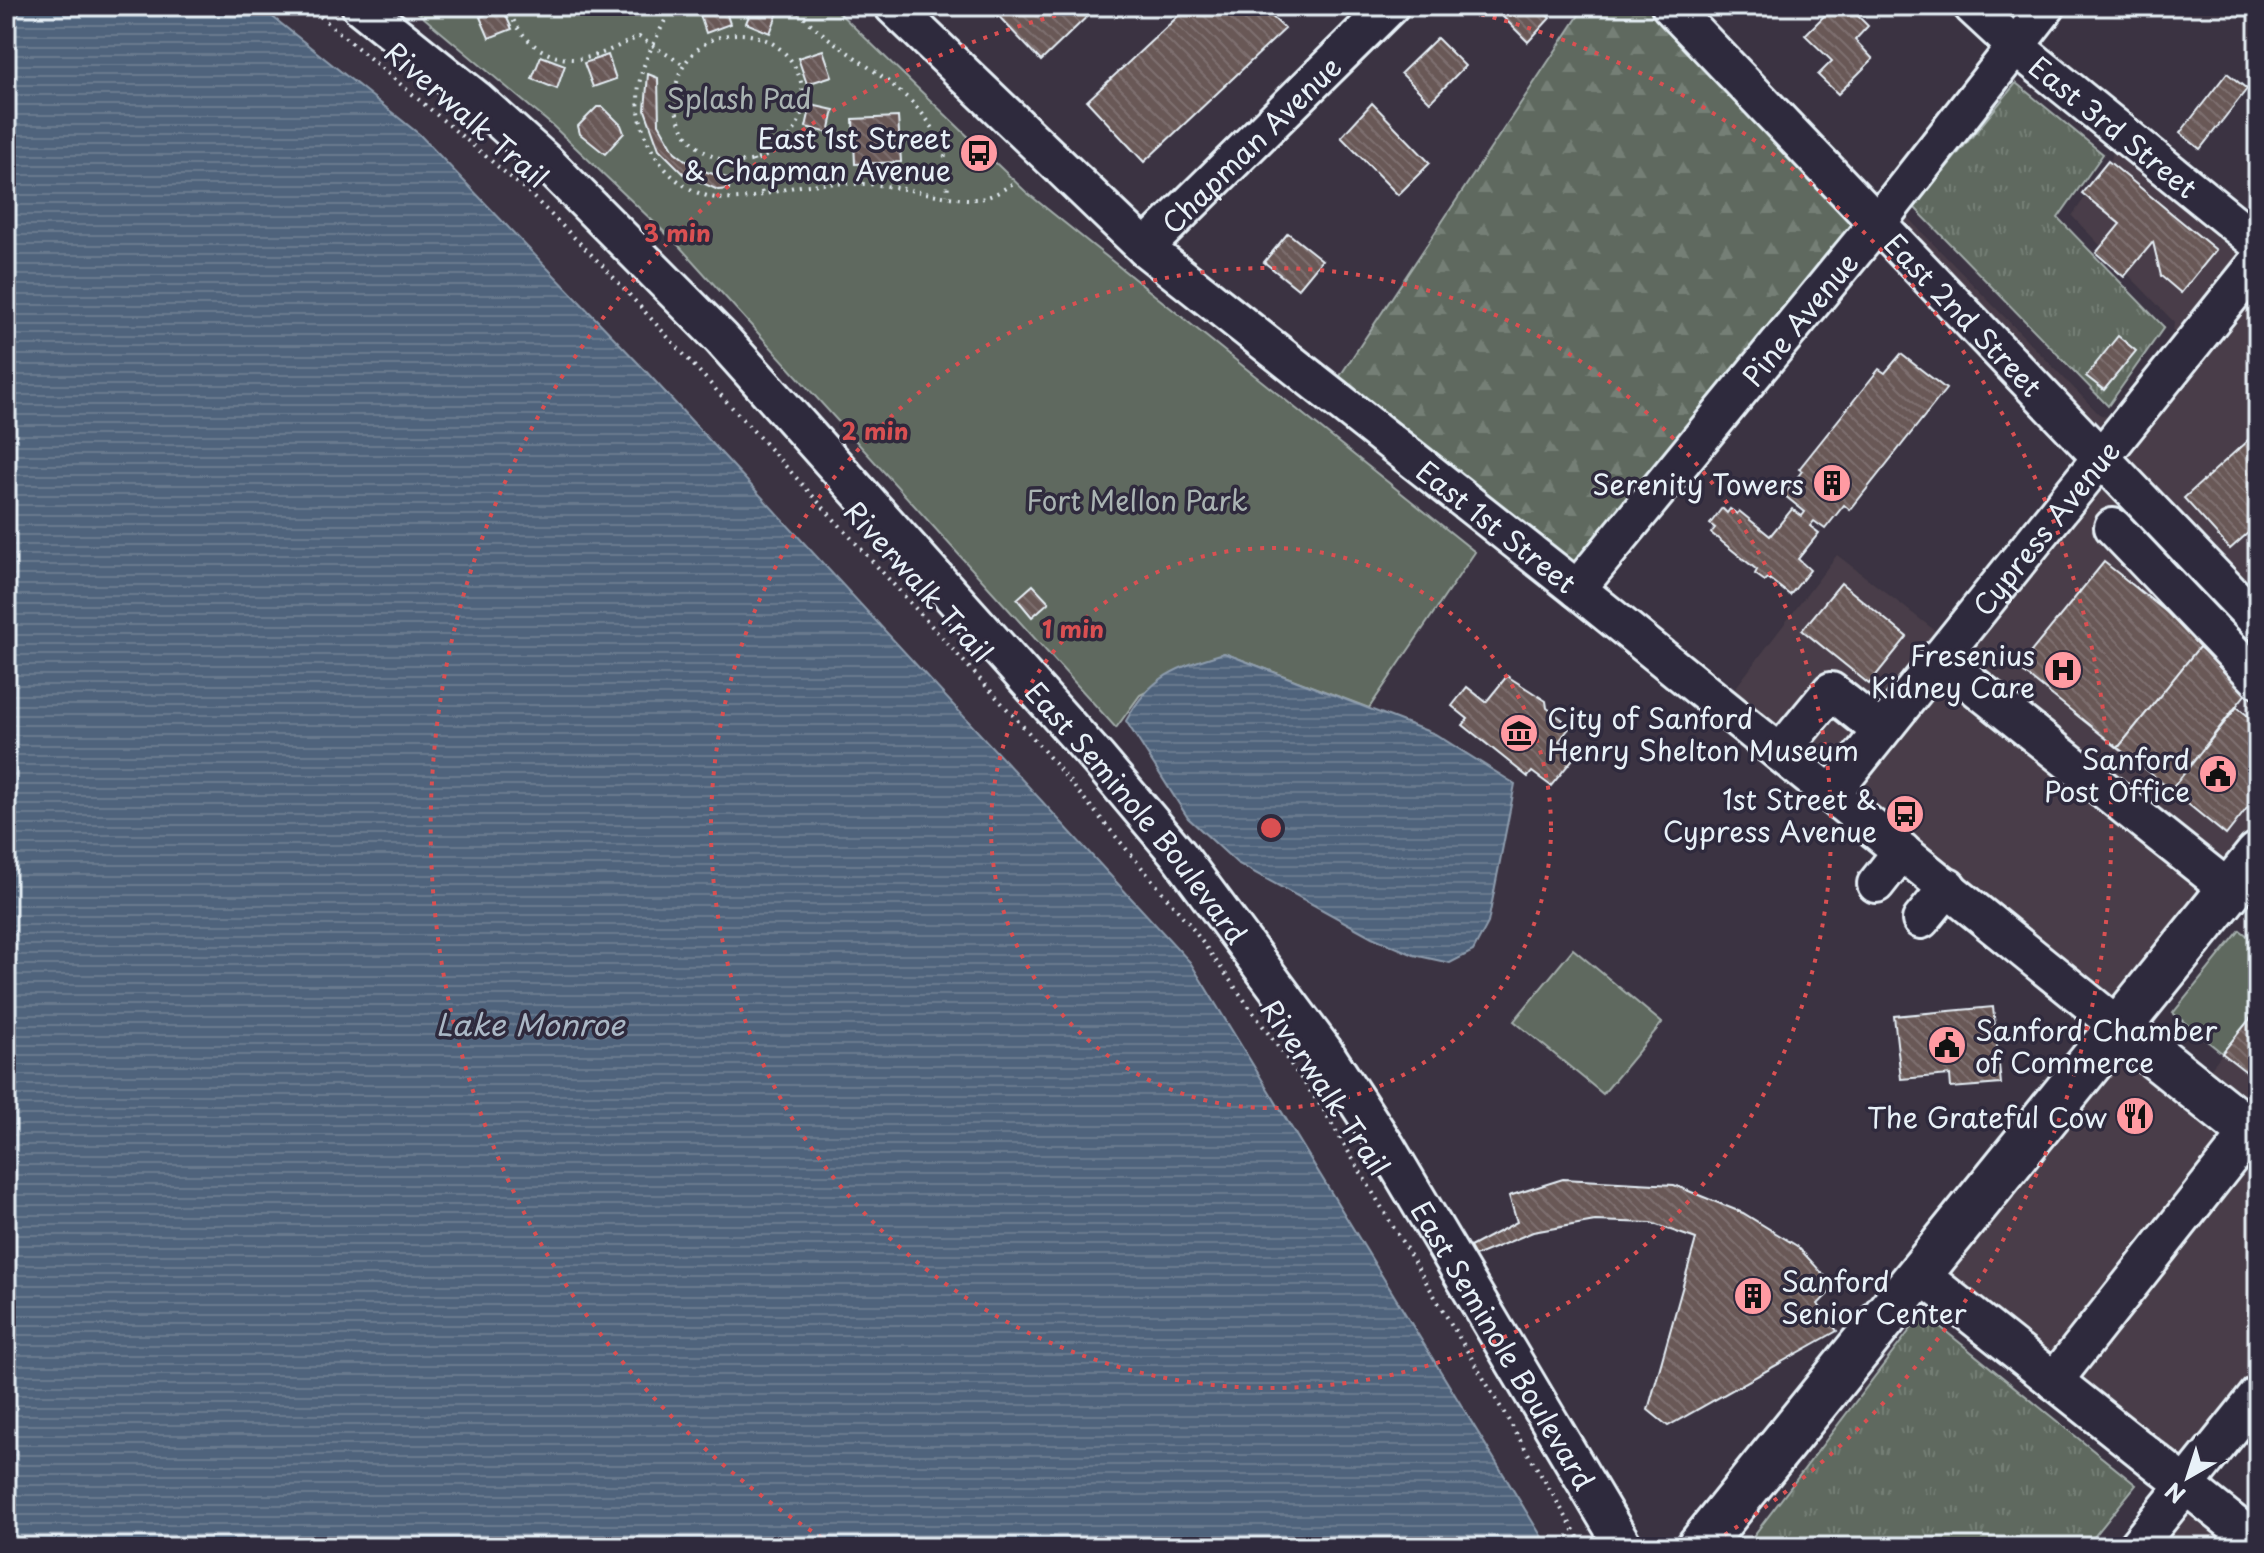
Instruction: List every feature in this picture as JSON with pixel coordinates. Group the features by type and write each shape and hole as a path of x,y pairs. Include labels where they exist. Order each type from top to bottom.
{"main road":[{"path":"1699,1547 2258,855"},
{"path":"2119,1027 2255,1131"}],"street":[{"name":"East Seminole Boulevard","path":"360,6 476,99 546,162 711,327 1098,759 1178,854 1324,1051 1386,1146 1624,1547"},
{"name":"Chapman Avenue","path":"1145,248 1390,6"},
{"name":"East 2nd Street","path":"1670,6 1879,221 2099,458 2253,608"},
{"name":"East 3rd Street","path":"1972,6 2015,46 2258,243"},
{"name":"Pine Avenue","path":"1577,589 1879,221 2047,6"},
{"name":"East 1st Street","path":"909,11 1145,248 1577,589 2119,1027"},
{"name":"Cypress Avenue","path":"1831,794 2258,262"},
{"path":"2113,527 2258,679"},
{"path":"1939,658 2230,890"},
{"path":"1780,753 1831,691 1881,731"},
{"path":"1876,884 1902,851"},
{"path":"1921,920 1948,887"},
{"path":"2054,1381 2255,1131"},
{"path":"1921,1275 2258,1543"},
{"path":"2136,1547 2258,1395"}],"path":[{"name":"Riverwalk Trail","path":"308,6 528,192 604,267 1029,733 1180,913 1323,1109 1584,1547"},
{"path":"507,6 516,28 528,42 567,59 586,58 639,37 652,48 684,65"},
{"path":"671,6 641,77 639,105 640,124 659,161 676,180 722,199 763,195 791,188 863,184 981,199 1016,181"},
{"path":"793,6 816,31 886,80 929,120 946,163 947,195"},
{"path":"736,35 766,41 791,61 802,92 798,124 778,150 753,160 731,162 715,158 689,139 681,125 675,95 684,65 706,43 736,35"},
{"path":"753,160 763,195"}],"shaded area":[{"path":"2016,64 2249,254 2100,439 1896,219 1906,216 2099,414 2107,417 2116,411 2173,333 2174,322 2072,216 2111,160 2113,151 2020,72 2014,72"},
{"path":"2258,281 2258,603 2116,456"},
{"path":"2099,477 2258,642 2258,835 2118,1009 1849,791"},
{"path":"1837,555 1942,636 1830,776 1730,695"},
{"path":"2258,1009 2258,1124 2202,1079"},
{"path":"2120,1045 2258,1155 2258,1376 2185,1467 1939,1271"},
{"path":"2186,1503 2241,1547 2151,1547"}],"green space":[{"name":"Fort Mellon Park","path":"410,6 832,6 1026,192 1475,552 1369,708 1224,653 1140,695 1116,728 680,247 553,126"},
{"path":"1585,6 1651,6 1858,218 1755,353 1576,571 1336,382"},
{"path":"2016,83 2103,154 2058,218 2164,327 2108,406 1914,207"},
{"path":"2240,930 2258,944 2258,1009 2222,1053 2173,1013"},
{"path":"1573,949 1662,1023 1603,1094 1514,1021"},
{"path":"1923,1313 2136,1485 2086,1547 1745,1547"}],"water":[{"name":"Lake Monroe","path":"6,6 259,6 419,134 642,367 1190,962 1548,1547 6,1547"},
{"path":"1224,653 1435,734 1515,784 1488,923 1473,951 1450,963 1414,955 1372,937 1237,863 1188,818 1126,721 1145,693 1166,675"}],"building":[{"path":"697,6 724,6 730,24 706,33"},
{"path":"753,6 779,10 770,33 746,23"},
{"path":"989,6 1098,6 1041,61"},
{"path":"1189,6 1261,6 1285,29 1144,162 1087,101"},
{"path":"1492,6 1537,6 1550,18 1528,42"},
{"path":"1834,6 1848,6 1868,26 1855,40 1873,59 1838,94 1818,75 1832,61 1805,35"},
{"path":"502,7 512,29 489,38 480,17"},
{"path":"1437,38 1465,66 1430,102 1401,73"},
{"path":"823,50 832,76 807,84 798,58"},
{"path":"608,55 616,79 593,87 584,63"},
{"path":"541,56 565,65 557,89 532,79"},
{"path":"2227,73 2247,89 2200,149 2180,133"},
{"path":"648,74 658,78 659,124 675,152 697,169 730,179 729,189 718,190 685,175 659,149 645,110"},
{"path":"1372,103 1430,163 1398,195 1341,137"},
{"path":"811,105 834,110 829,133 806,127"},
{"path":"597,107 603,107 621,125 624,133 605,154 580,134 578,126"},
{"path":"898,117 901,162 855,164 853,119"},
{"path":"2108,161 2216,250 2181,293 2161,276 2153,242 2124,277 2096,253 2120,224 2082,193"},
{"path":"1288,233 1322,260 1298,289 1264,262"},
{"path":"2118,336 2136,351 2104,390 2086,376"},
{"name":"Serenity Towers","path":"1901,354 1946,389 1850,510 1844,505 1825,529 1814,521 1810,526 1819,533 1798,559 1810,570 1790,595 1768,578 1765,581 1755,574 1757,570 1711,533 1715,528 1710,524 1722,508 1727,513 1730,509 1737,514 1739,511 1770,536 1792,509 1802,516 1805,512 1784,495 1802,471 1799,469 1879,369 1885,373"},
{"path":"2258,431 2258,524 2230,549 2184,498"},
{"path":"2104,562 2204,642 2118,748 2018,668"},
{"path":"1841,583 1907,637 1869,684 1802,630"},
{"path":"1033,585 1049,602 1032,617 1017,599"},
{"path":"2199,647 2251,687 2171,790 2118,748"},
{"name":"City of Sanford Henry Shelton Museum","path":"1507,676 1546,701 1547,708 1571,726 1559,741 1577,754 1551,786 1532,772 1528,777 1463,725 1468,719 1452,706 1467,687 1486,702"},
{"name":"Sanford Post Office","path":"2237,707 2258,724 2258,760 2249,771 2258,778 2258,794 2226,835 2171,790"},
{"name":"Sanford Chamber of Commerce","path":"1993,1007 2001,1084 1951,1088 1950,1075 1901,1079 1894,1016"},
{"path":"2258,1009 2258,1081 2222,1053"},
{"name":"Sanford Senior Center","path":"1563,1179 1674,1185 1743,1213 1797,1246 1835,1287 1818,1304 1837,1331 1668,1426 1648,1410 1696,1239 1651,1223 1595,1221 1533,1232 1475,1256 1470,1247 1517,1222 1509,1196"}],"place":[{"name":"East 1st Street & Chapman Avenue","path":"979,153"},
{"name":"Serenity Towers","path":"1832,483"},
{"name":"Fresenius Kidney Care","path":"2063,670"},
{"name":"City of Sanford Henry Shelton Museum","path":"1519,733"},
{"name":"Sanford Post Office","path":"2218,774"},
{"name":"1st Street & Cypress Avenue","path":"1905,814"},
{"name":"Sanford Chamber of Commerce","path":"1947,1045"},
{"name":"The Grateful Cow","path":"2135,1116"},
{"name":"Sanford Senior Center","path":"1753,1296"}],"park label":[{"name":"Splash Pad","path":"739,97"}]}
